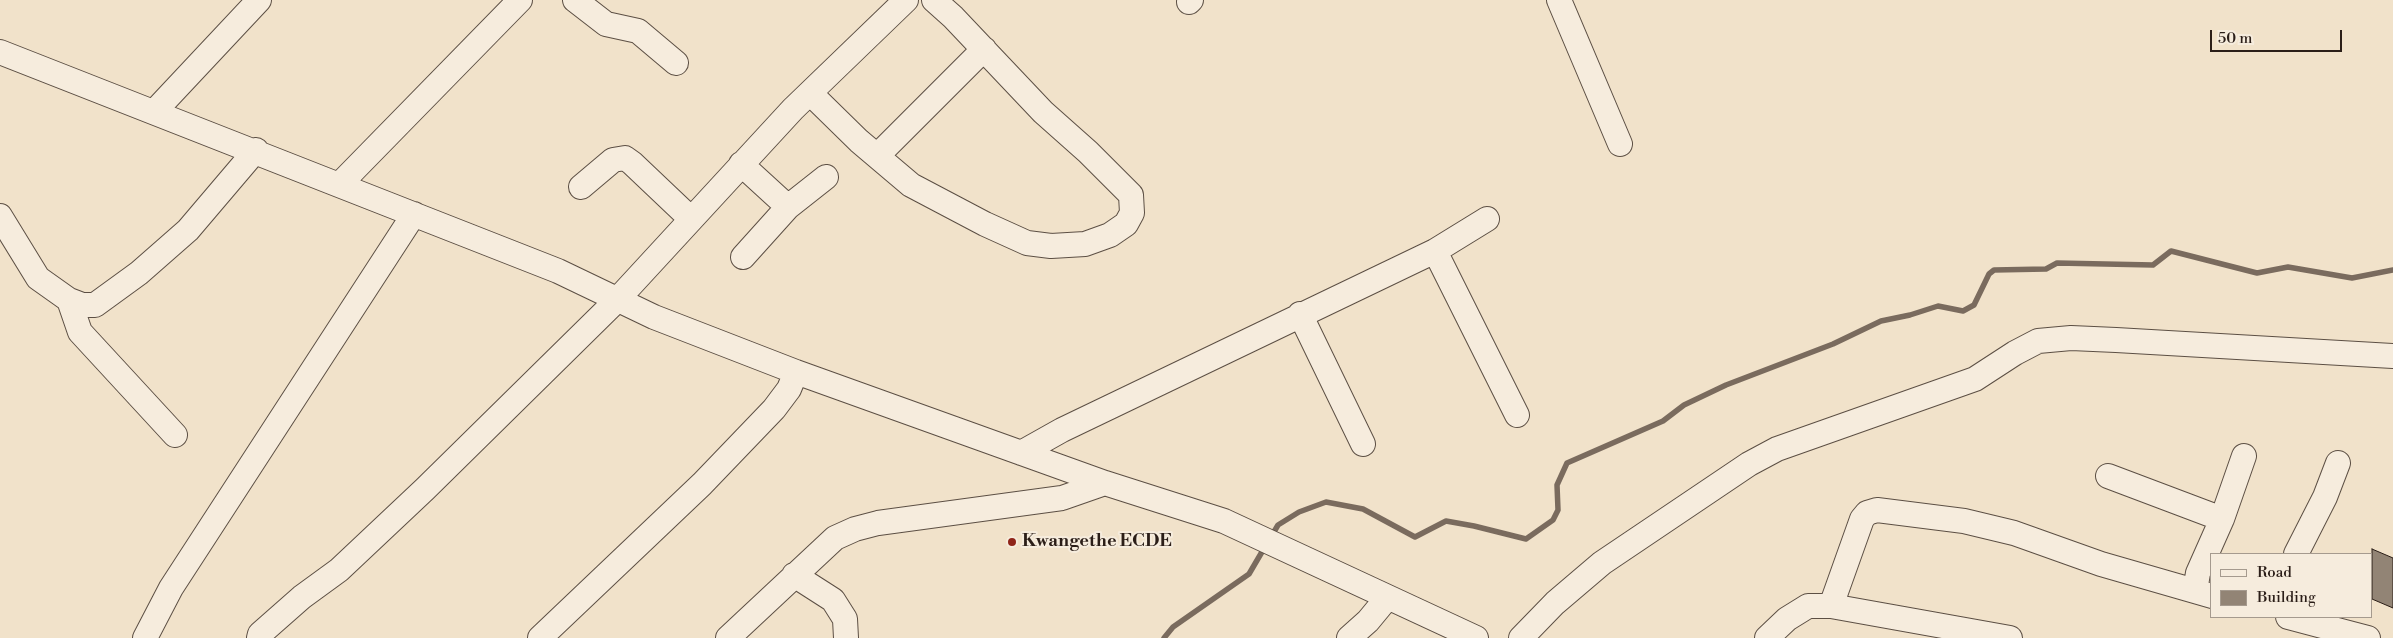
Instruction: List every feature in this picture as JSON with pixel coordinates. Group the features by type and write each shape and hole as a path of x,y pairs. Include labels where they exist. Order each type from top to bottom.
{"street":[{"path":"154,112 259,0"},
{"path":"340,184 520,0"},
{"path":"575,0 606,24 638,31 676,63"},
{"path":"259,638 260,634 302,597 339,570 426,489 617,300 741,164 810,93 906,0"},
{"path":"810,93 910,185 985,224 1027,243 1051,246 1085,244 1110,235 1126,224 1132,213 1131,195 1088,152 1043,112 984,49 934,0"},
{"path":"1559,0 1620,144"},
{"path":"877,156 984,49"},
{"path":"0,52 256,150 558,271 654,317 796,372 1105,483 1224,521 1278,548 1317,563 1387,598 1476,638"},
{"path":"0,216 38,278 69,300 82,305 94,305 139,273 188,230 256,150"},
{"path":"581,187 613,160 625,158 691,219"},
{"path":"741,164 788,207"},
{"path":"743,257 788,207 826,177"},
{"path":"145,638 172,588 414,214"},
{"path":"1021,453 1062,430 1435,250 1486,219"},
{"path":"1435,250 1517,415"},
{"path":"69,300 80,332 175,435"},
{"path":"1300,314 1363,444"},
{"path":"1521,638 1556,603 1602,562 1749,464 1777,449 1975,379 2015,353 2038,341 2070,338 2393,356"},
{"path":"540,638 702,484 774,409 789,389 796,372"},
{"path":"1831,606 1862,519 1867,514 1877,510 1964,521 2014,534 2101,564 2203,594 2198,573 2222,519 2244,456"},
{"path":"2297,553 2325,497 2338,463"},
{"path":"2108,476 2222,519"},
{"path":"728,638 835,538 855,529 878,523 1062,498 1105,483"},
{"path":"794,575 833,600 844,619 846,638"},
{"path":"1349,638 1368,621 1387,598"},
{"path":"1767,638 1787,619 1808,606 1831,606 2010,638"},
{"path":"2292,618 2368,638"}],"building":[{"path":"2372,549 2393,558 2393,608 2373,599"}],"waterway":[{"path":"1271,537 1278,525 1299,512 1326,502 1363,509 1415,537 1446,521 1526,539 1553,520 1558,510 1557,485 1567,463 1663,421 1684,405 1726,385 1833,344 1881,321 1910,315 1938,306 1963,311 1974,305 1989,274 1994,270 2046,269 2057,263 2153,265 2171,251 2257,273 2288,267 2352,278 2393,270"},
{"path":"1164,638 1173,627 1249,574 1266,545"}],"place":[{"name":"Kwangethe ECDE","path":"1012,542"}]}
